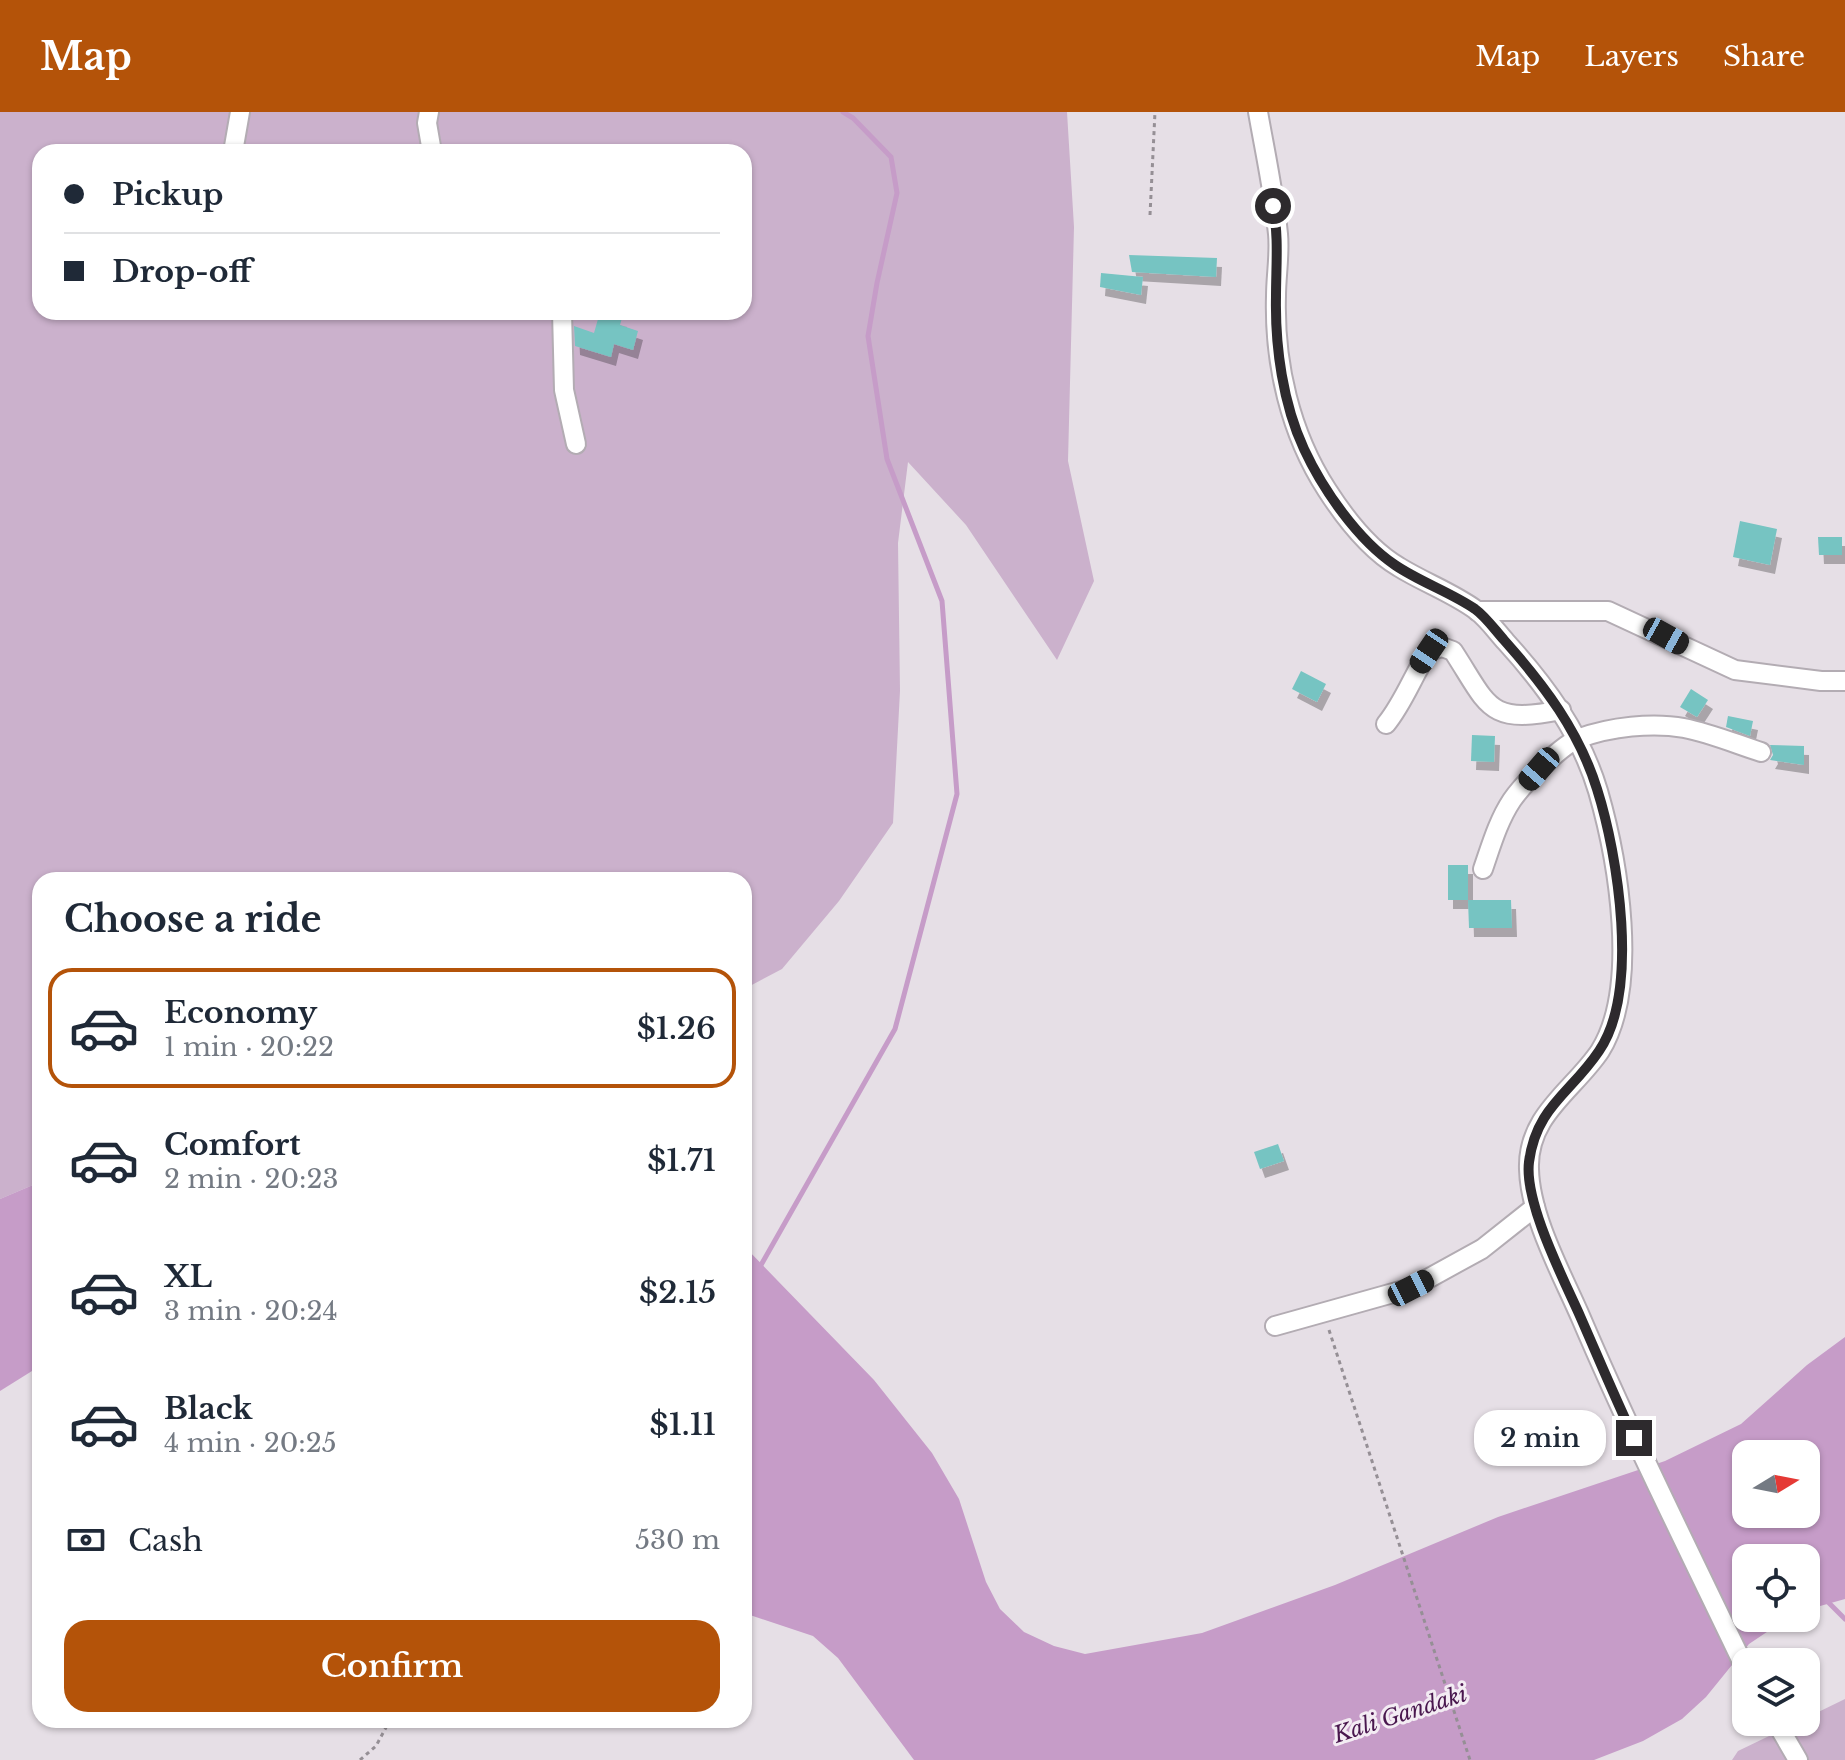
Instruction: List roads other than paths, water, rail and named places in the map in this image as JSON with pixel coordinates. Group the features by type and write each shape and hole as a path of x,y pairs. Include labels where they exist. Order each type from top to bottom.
{"street":[{"path":"234,144 240,112"},
{"path":"429,112 427,123 431,144"},
{"path":"1258,112 1279,237 1275,301 1281,365 1289,408 1304,449 1325,488 1350,523 1393,564 1477,611 1524,662 1561,710 1577,739 1597,789 1622,916 1621,982 1614,1018 1600,1050 1552,1105 1535,1130 1528,1167 1535,1207 1621,1411 1735,1648"},
{"path":"562,320 564,390 576,444"},
{"path":"1477,611 1608,611 1735,670 1845,681"},
{"path":"1386,724 1429,651 1442,647 1453,651 1476,691 1496,710 1509,715 1532,716 1561,710"},
{"path":"1483,869 1512,800 1539,769 1577,739 1612,730 1683,728 1761,752"},
{"path":"1275,1326 1411,1288 1482,1249 1535,1207"},
{"path":"1784,1736 1798,1760"}],"water":[{"path":"32,1185 32,1371 0,1391 0,1199"},
{"name":"Kali Gandaki","path":"752,1254 874,1380 932,1453 959,1499 986,1582 1000,1609 1024,1632 1054,1646 1085,1654 1202,1633 1335,1585 1498,1517 1665,1461 1741,1424 1807,1365 1845,1337 1845,1599 1820,1606 1820,1544 1732,1544 1732,1632 1767,1632 1746,1648 1732,1648 1732,1665 1706,1697 1682,1719 1643,1741 1594,1760 914,1760 838,1658 813,1636 752,1616"}],"waterway":[{"path":"760,1271 895,1029 957,794 942,601 887,459 868,336 897,193 891,157 853,118 843,112"},
{"path":"1826,1600 1845,1619"}]}
